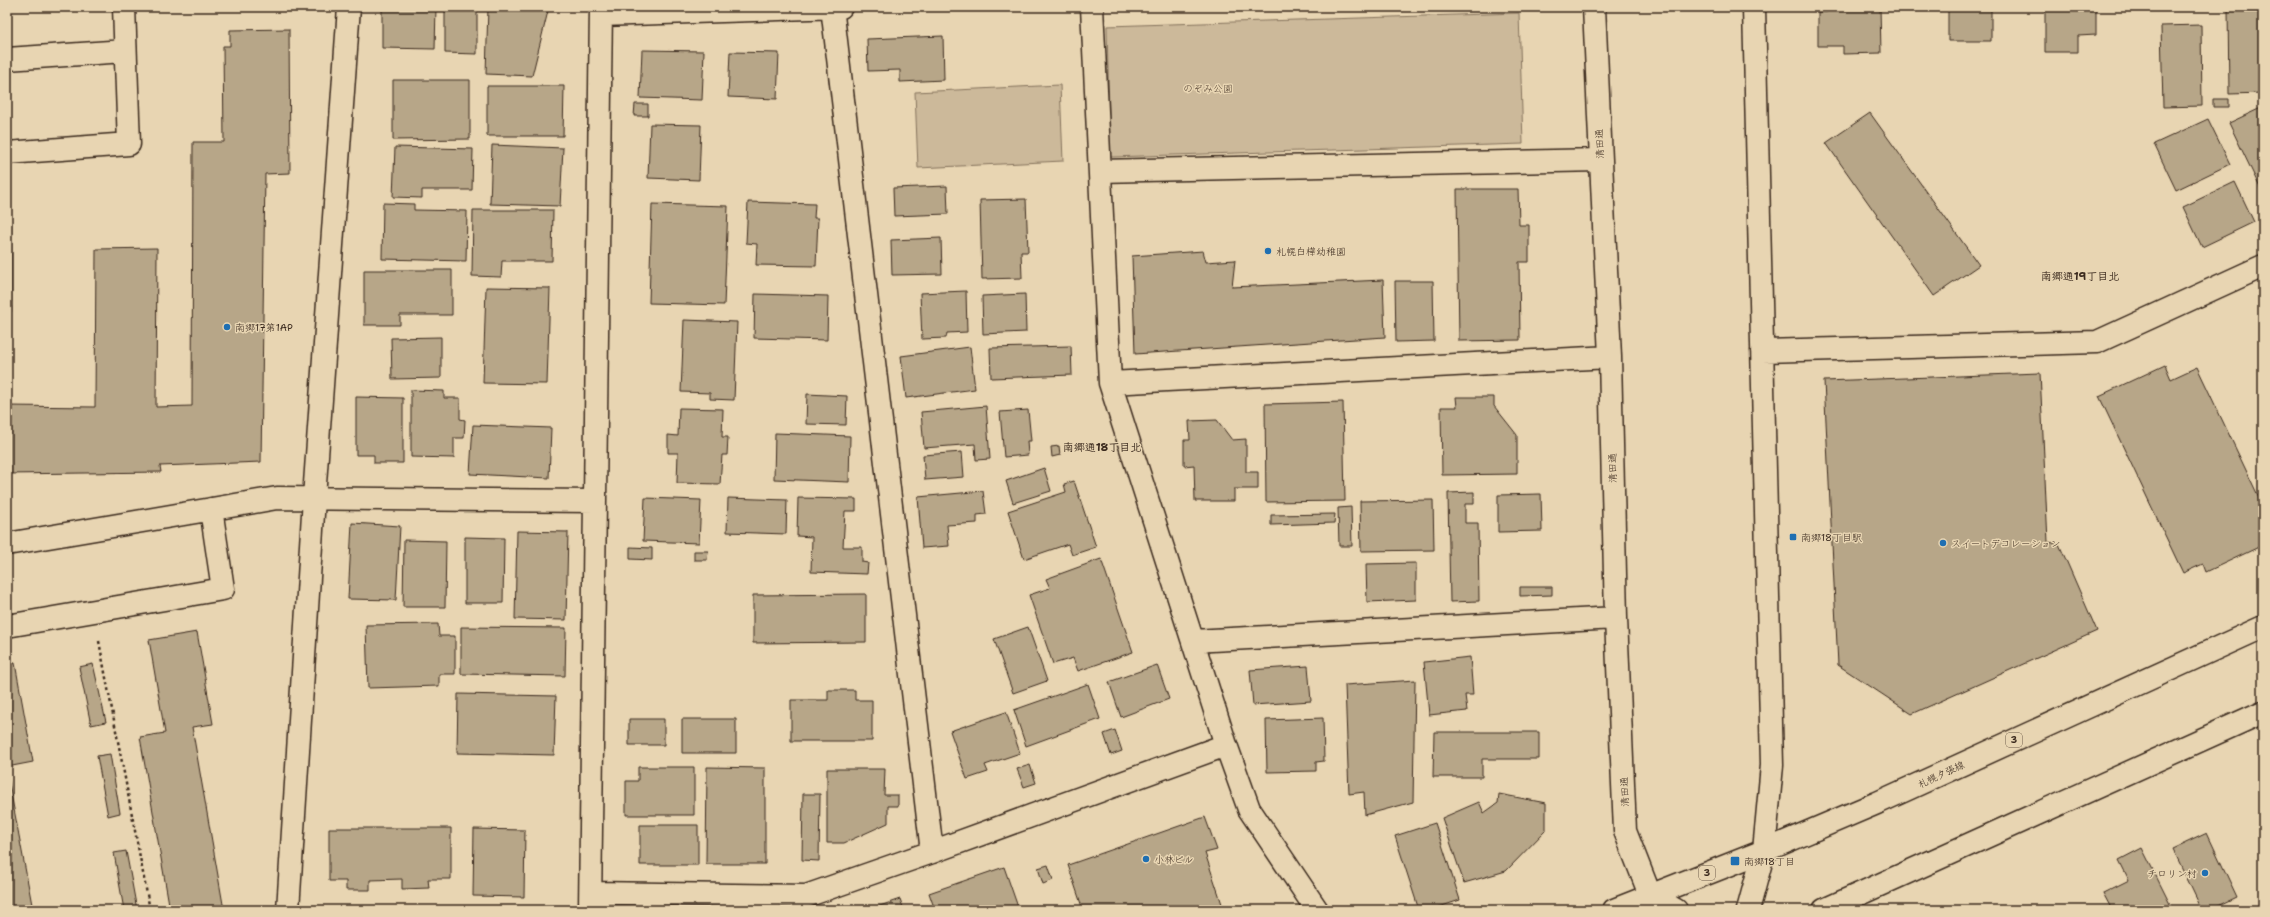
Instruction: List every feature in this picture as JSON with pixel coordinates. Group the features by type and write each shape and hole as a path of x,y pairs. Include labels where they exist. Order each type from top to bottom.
{"street":[{"path":"7,153 129,144 124,7"},
{"path":"288,910 314,498 349,7"},
{"path":"832,7 932,852"},
{"path":"841,7 601,11 591,902 806,896 932,852 1226,745"},
{"path":"1092,7 1110,383 1226,745 1249,809 1316,910"},
{"name":"清田通","path":"1594,7 1610,357 1616,618 1626,831 1650,895"},
{"path":"1748,910 1764,851 1772,766 1754,7"},
{"path":"7,59 126,51"},
{"path":"1100,171 1600,160"},
{"path":"1762,351 2097,342 2263,266"},
{"path":"1110,383 1610,357"},
{"path":"7,544 277,498 595,501"},
{"path":"7,626 223,590 211,510"},
{"path":"1193,642 1616,618"},
{"name":"札幌夕張線","path":"1614,910 1764,851 1877,803 2263,627"},
{"path":"1824,910 2263,712"},
{"path":"1650,895 1676,910"}],"path":[{"path":"94,612 150,910"}],"green space":[{"name":"のぞみ公園","path":"1519,13 1523,144 1110,157 1107,26"},
{"path":"1060,85 1063,161 918,168 915,92"}],"building":[{"path":"382,7 436,7 435,49 382,48"},
{"path":"445,7 477,7 477,54 445,53"},
{"path":"488,7 549,7 532,76 486,74"},
{"path":"1827,7 1880,7 1881,53 1843,54 1843,46 1818,46 1818,12 1827,12"},
{"path":"1948,7 1991,7 1991,41 1948,41"},
{"path":"2045,7 2096,7 2096,35 2078,36 2078,52 2045,52"},
{"path":"2263,7 2263,93 2229,94 2228,8"},
{"path":"2201,25 2202,106 2163,107 2161,26"},
{"name":"南郷17第1AP","path":"289,29 290,173 265,174 261,462 160,466 161,472 7,474 7,406 95,407 96,249 157,248 156,407 192,406 193,142 224,142 223,46 230,46 230,30"},
{"path":"943,36 944,80 900,82 900,70 868,71 867,39"},
{"path":"642,50 704,51 702,100 640,98"},
{"path":"730,52 779,53 777,99 728,97"},
{"path":"393,80 470,80 470,139 393,140"},
{"path":"487,86 564,86 563,136 487,136"},
{"path":"2213,99 2229,99 2229,107 2213,107"},
{"path":"635,104 648,104 648,116 634,116"},
{"path":"2263,107 2263,194 2229,123"},
{"path":"1870,113 1979,265 1934,296 1826,143"},
{"path":"2208,119 2230,164 2176,190 2154,144"},
{"path":"650,124 701,125 699,180 648,178"},
{"path":"492,145 563,148 560,206 490,204"},
{"path":"395,147 473,149 472,190 422,190 422,198 393,197"},
{"path":"2235,182 2254,222 2202,247 2183,207"},
{"path":"947,186 948,214 894,216 893,188"},
{"path":"1457,189 1518,189 1519,225 1529,225 1529,262 1519,262 1520,340 1459,341"},
{"path":"1026,199 1028,252 1021,252 1022,278 982,279 980,200"},
{"path":"748,202 815,204 814,218 818,218 816,266 756,265 757,244 746,243"},
{"path":"383,203 414,204 414,210 467,211 466,261 382,259"},
{"path":"652,204 728,206 724,305 649,303"},
{"path":"473,210 553,210 552,261 502,261 501,277 472,276"},
{"path":"7,224 11,224 11,312 7,312"},
{"path":"941,238 942,274 892,275 891,240"},
{"path":"1203,251 1206,262 1235,260 1232,287 1383,280 1385,337 1135,354 1132,256"},
{"path":"364,270 452,270 452,315 400,315 400,325 364,325"},
{"path":"1395,281 1433,281 1434,341 1396,342"},
{"path":"486,287 550,288 547,384 483,383"},
{"path":"966,291 967,332 947,333 946,338 922,339 920,293"},
{"path":"755,294 828,296 827,340 754,338"},
{"path":"1025,294 1026,332 983,334 982,296"},
{"path":"684,320 737,322 734,400 710,399 710,393 681,392"},
{"path":"441,337 441,378 392,379 391,338"},
{"path":"1071,346 1072,375 991,378 990,348"},
{"path":"970,347 975,389 906,398 901,356"},
{"path":"2165,365 2171,379 2197,367 2263,506 2263,545 2206,572 2203,564 2183,573 2099,396"},
{"name":"スイートデコレーション","path":"2040,373 2048,542 2059,544 2097,631 1912,714 1838,665 1824,381"},
{"path":"411,390 444,391 444,398 460,398 460,419 465,420 464,438 454,438 454,458 411,457"},
{"path":"807,394 847,396 846,425 806,424"},
{"path":"356,397 403,398 403,463 374,463 374,455 356,455"},
{"path":"1456,397 1494,397 1494,406 1517,435 1517,474 1442,475 1441,407 1457,407"},
{"path":"1343,402 1345,501 1266,502 1265,404"},
{"path":"986,406 990,459 976,460 975,444 924,448 921,412"},
{"path":"679,408 723,409 722,437 728,437 727,455 722,455 720,484 677,483 678,453 668,453 668,435 678,436"},
{"path":"1028,410 1031,441 1027,441 1028,455 1004,457 1000,412"},
{"path":"1217,420 1232,440 1246,439 1246,472 1258,472 1258,489 1234,489 1234,501 1195,501 1194,465 1184,466 1184,440 1190,440 1189,421"},
{"path":"473,425 551,428 549,478 470,474"},
{"path":"775,433 850,436 849,482 774,479"},
{"path":"1059,446 1060,455 1052,457 1051,447"},
{"path":"962,452 964,477 925,480 923,455"},
{"path":"1044,468 1051,491 1013,503 1006,481"},
{"path":"1074,481 1096,547 1072,555 1068,544 1024,559 1008,511 1066,492 1064,484"},
{"path":"983,491 986,514 977,515 977,523 947,525 949,546 922,548 918,497"},
{"path":"1474,492 1474,504 1465,504 1465,523 1478,523 1479,601 1450,602 1448,493"},
{"path":"1541,494 1542,531 1498,532 1498,495"},
{"path":"645,498 701,500 699,543 643,541"},
{"path":"728,498 787,500 786,534 727,532"},
{"path":"798,498 856,499 856,511 845,511 843,547 862,547 862,562 868,563 867,574 811,572 812,537 797,536"},
{"path":"1433,500 1434,550 1361,551 1360,501"},
{"path":"1351,507 1352,546 1339,546 1338,508"},
{"path":"1335,514 1334,523 1271,525 1271,515"},
{"path":"352,523 400,526 396,600 348,599"},
{"path":"517,531 568,532 566,620 515,619"},
{"path":"465,537 504,538 503,603 465,603"},
{"path":"404,540 446,541 445,607 403,607"},
{"path":"630,547 652,548 652,560 630,559"},
{"path":"694,551 708,551 707,560 694,560"},
{"path":"1101,559 1133,652 1078,671 1073,658 1053,664 1029,595 1050,588 1046,579"},
{"path":"1416,563 1416,600 1367,602 1366,564"},
{"path":"1520,587 1552,587 1552,595 1520,596"},
{"path":"866,594 866,642 753,643 753,595"},
{"path":"438,624 439,636 455,636 455,674 439,674 439,686 368,688 366,625"},
{"path":"461,627 566,628 565,676 461,674"},
{"path":"1028,627 1047,681 1013,693 994,639"},
{"path":"197,632 213,724 192,727 224,910 170,910 140,737 165,733 149,640"},
{"path":"1470,657 1473,695 1465,695 1467,711 1429,715 1424,662"},
{"path":"15,663 33,762 7,767 7,664"},
{"path":"93,664 106,722 91,725 79,667"},
{"path":"1157,665 1169,699 1121,717 1109,682"},
{"path":"1308,666 1311,701 1253,705 1250,670"},
{"path":"1415,680 1413,802 1365,815 1364,792 1349,794 1345,685"},
{"path":"1088,684 1100,719 1026,746 1014,710"},
{"path":"828,690 855,690 855,700 872,700 872,741 791,741 791,700 828,700"},
{"path":"458,694 556,696 554,755 457,753"},
{"path":"1006,712 1020,753 985,765 988,772 967,779 950,731"},
{"path":"1323,718 1324,761 1316,762 1316,771 1267,772 1266,720"},
{"path":"629,719 664,719 664,745 629,745"},
{"path":"682,719 736,719 736,753 682,753"},
{"path":"1115,730 1122,751 1111,755 1104,734"},
{"path":"1434,732 1539,732 1539,759 1482,759 1482,777 1433,777"},
{"path":"110,754 120,813 108,816 97,756"},
{"path":"1030,765 1036,783 1024,787 1017,769"},
{"path":"638,767 694,767 694,815 626,815 626,781 638,781"},
{"path":"707,767 765,768 765,864 706,864"},
{"path":"827,769 885,769 884,795 898,795 898,806 888,806 888,823 844,843 827,843"},
{"path":"7,772 33,910 7,910"},
{"path":"803,794 820,794 819,861 802,860"},
{"path":"1499,794 1546,803 1546,830 1506,871 1464,883 1442,818 1479,802 1484,813 1498,803"},
{"name":"小林ビル","path":"1205,817 1217,850 1205,853 1224,910 1083,910 1068,865"},
{"path":"1435,823 1460,900 1430,910 1419,910 1395,836"},
{"path":"640,825 698,825 698,865 640,865"},
{"path":"329,828 451,828 451,879 428,879 429,888 402,889 402,879 370,880 370,890 346,890 346,881 329,881"},
{"path":"474,829 525,830 524,897 473,896"},
{"name":"チロリン村","path":"2207,833 2237,897 2210,910 2202,910 2173,849"},
{"path":"2142,848 2173,910 2112,910 2103,893 2129,880 2119,860"},
{"path":"126,851 137,910 124,910 114,853"},
{"path":"1048,865 1053,880 1043,884 1038,868"},
{"path":"1004,867 1019,910 935,910 929,893"},
{"path":"900,899 904,910 868,910"}],"place":[{"name":"札幌白樺幼稚園","path":"1268,251"},
{"name":"南郷17第1AP","path":"227,327"},
{"name":"南郷18丁目駅","path":"1793,537"},
{"name":"スイートデコレーション","path":"1943,543"},
{"name":"小林ビル","path":"1146,859"},
{"name":"南郷18丁目","path":"1735,861"},
{"name":"チロリン村","path":"2205,873"}],"district":[{"name":"南郷通19丁目北","path":"2080,276"},
{"name":"南郷通18丁目北","path":"1102,447"}]}
